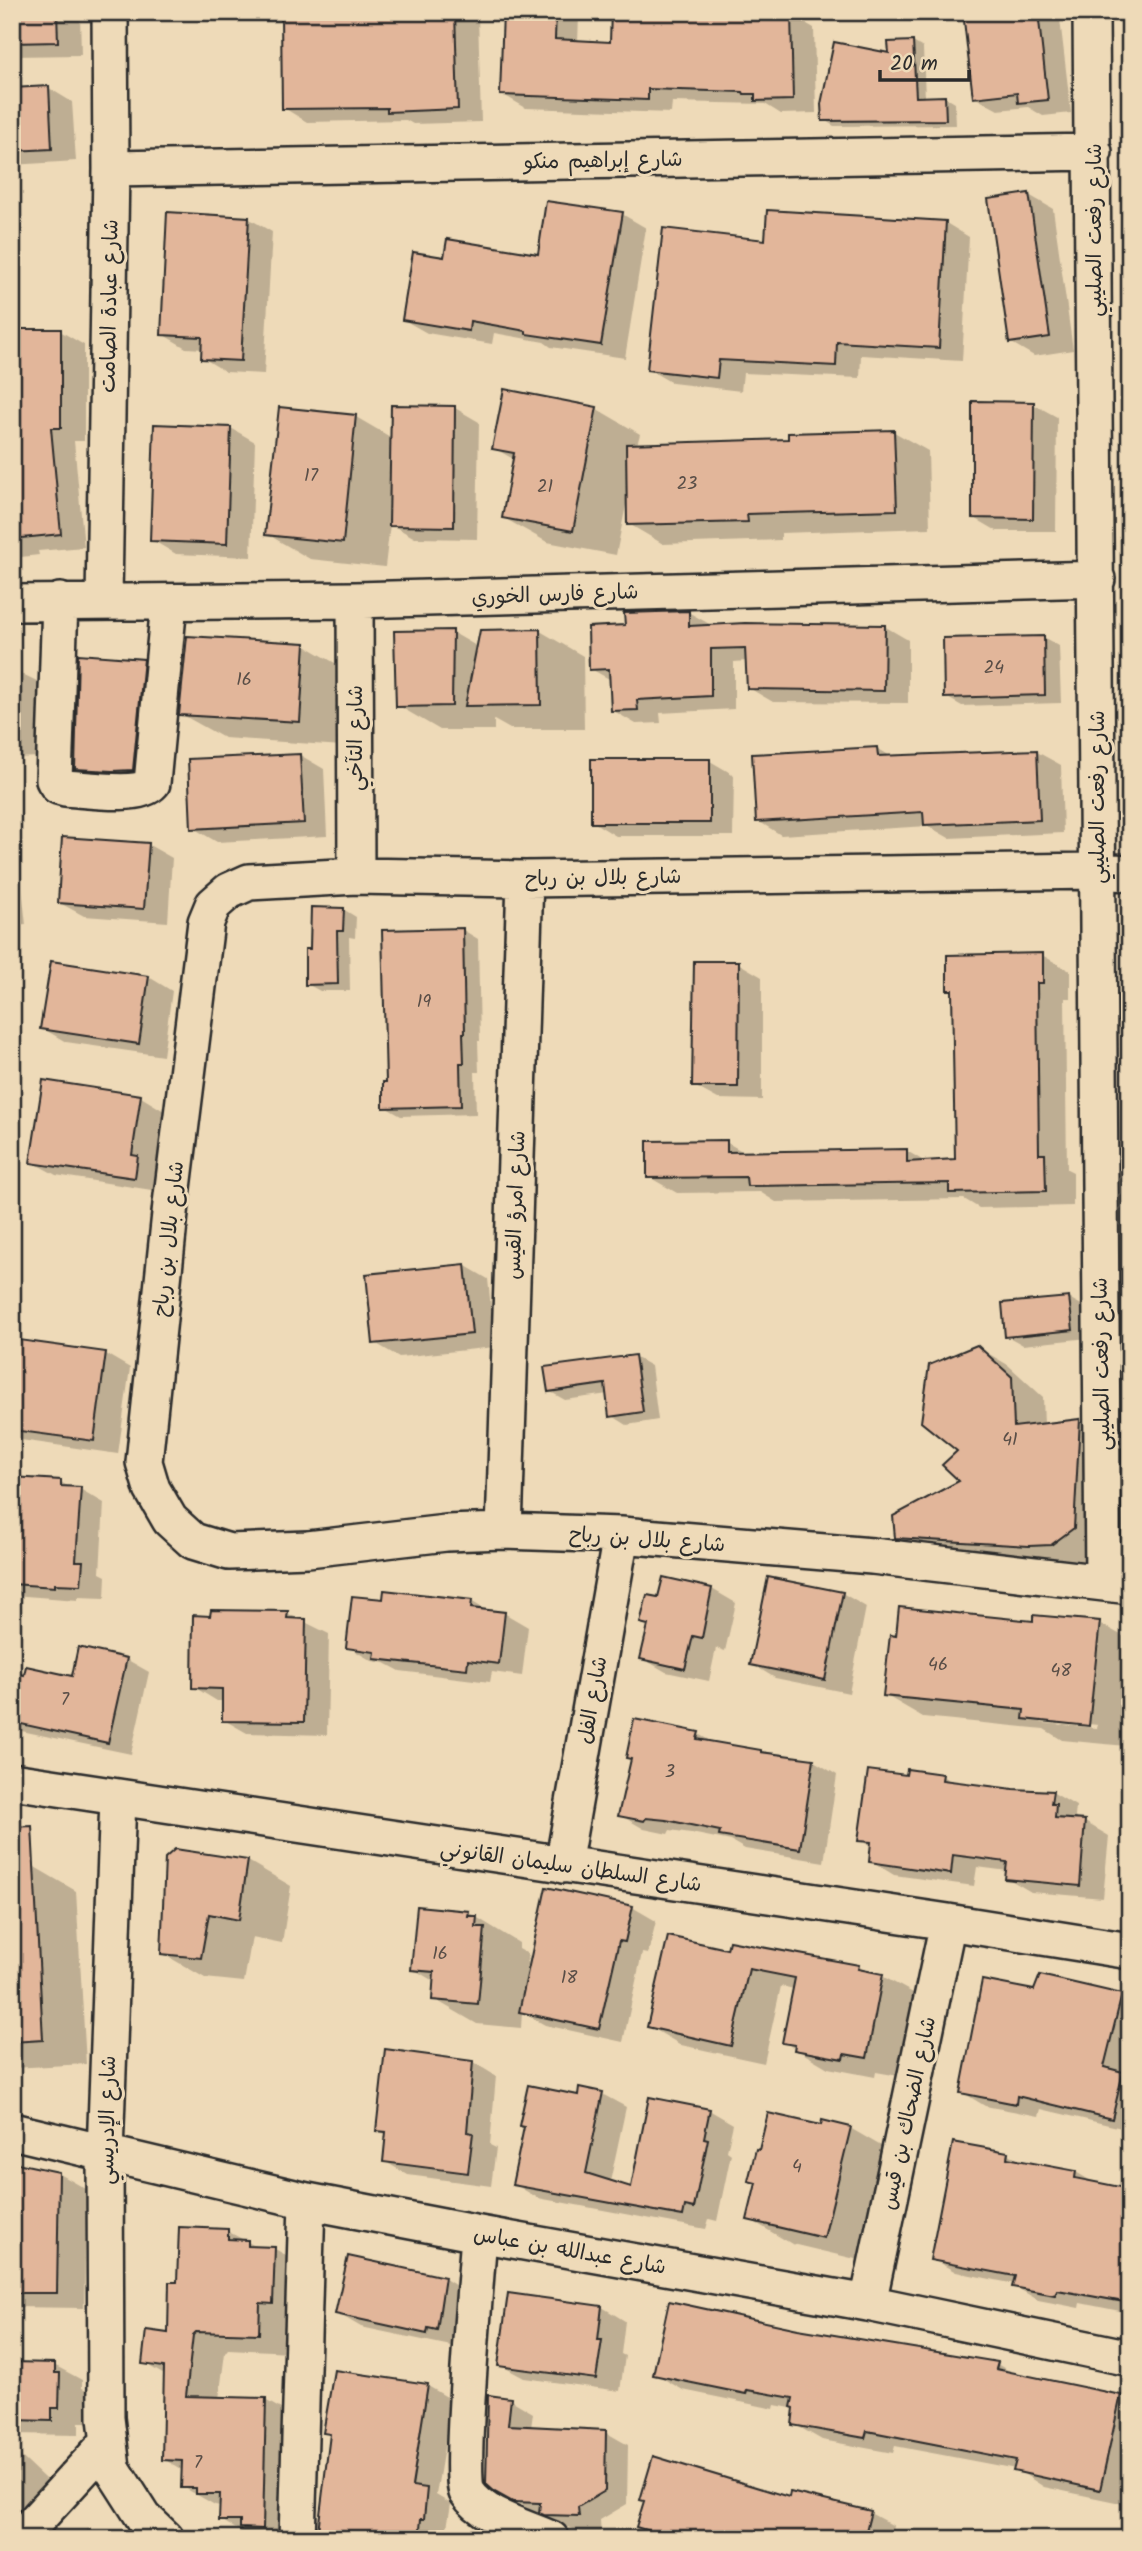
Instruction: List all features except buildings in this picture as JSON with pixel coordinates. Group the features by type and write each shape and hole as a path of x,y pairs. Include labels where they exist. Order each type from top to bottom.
{"street":[{"name":"شارع عبادة الصامت","path":"104,600 111,169 110,12"},
{"name":"شارع رفعت الصليبي","path":"1091,12 1097,579 1113,872 1117,1584"},
{"name":"شارع إبراهيم منكو","path":"111,169 1094,152"},
{"name":"شارع فارس الخوري","path":"12,603 104,600 169,603 355,600 1097,579"},
{"name":"شارع التآخي","path":"355,600 356,876"},
{"path":"61,601 54,780 58,786 65,788 134,792 147,789 152,783 169,603"},
{"name":"شارع بلال بن رباح","path":"1113,872 525,878 356,876 249,882 229,891 213,905 206,922 173,1190 144,1462 152,1489 170,1520 193,1542 229,1552 308,1549 446,1533 504,1531 621,1535 872,1556 1117,1584"},
{"name":"شارع امرؤ القيس","path":"504,1531 525,878"},
{"name":"شارع الفل","path":"563,1865 621,1535"},
{"name":"شارع السلطان سليمان القانوني","path":"12,1781 1130,1951"},
{"name":"شارع الإدريسي","path":"118,1798 105,2152 106,2418 112,2468 144,2518 166,2539"},
{"name":"شارع الضحاك بن قيس","path":"868,2304 948,1922"},
{"name":"شارع عبدالله بن عباس","path":"12,2131 307,2201 868,2304 1130,2358"},
{"path":"297,2539 307,2201"},
{"path":"479,2234 465,2489 475,2503 551,2539"},
{"path":"19,2539 108,2442"}]}
